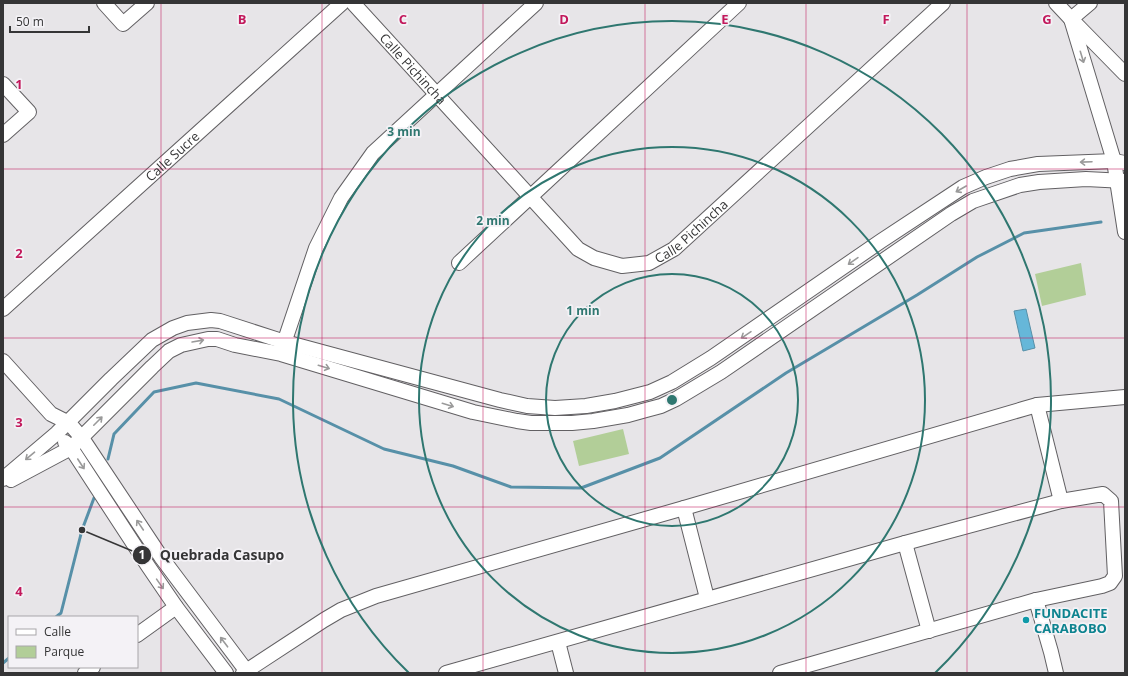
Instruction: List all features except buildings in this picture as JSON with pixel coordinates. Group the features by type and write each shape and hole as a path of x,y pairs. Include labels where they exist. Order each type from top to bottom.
{"street":[{"path":"104,3 123,24 147,3"},
{"name":"Calle Sucre","path":"3,309 342,3"},
{"name":"Calle Pichincha","path":"353,3 578,249 594,258 622,266 649,263 674,249 943,3"},
{"path":"283,348 316,248 341,198 373,153 536,3"},
{"path":"459,263 740,3"},
{"path":"1056,3 1125,74"},
{"path":"1071,20 1090,3"},
{"path":"1071,20 1119,162 1125,232"},
{"path":"3,84 28,112 3,135"},
{"path":"3,484 71,448 152,366 169,351 181,345 208,339 217,339 236,345 283,348 527,406 555,408 586,406 615,401 650,392 672,382 711,358 963,187 1010,169 1038,164 1119,162"},
{"path":"3,479 68,423 152,340 173,328 187,323 211,320 220,321 283,348 473,412 531,423 593,422 628,415 661,406 676,399 721,372 934,226 973,201 1020,185 1039,182 1086,179 1121,180"},
{"path":"924,213 934,226"},
{"path":"3,361 51,414 68,423 82,438 161,557 246,672 324,620 342,610 376,596 1023,409 1038,406 1125,397"},
{"path":"473,412 478,394"},
{"path":"1038,406 1061,501"},
{"path":"51,414 57,433 71,448 176,607 226,673"},
{"path":"446,673 707,598 1061,501 1103,494 1111,501 1115,576 1110,583 1036,600 780,673"},
{"path":"684,508 707,598"},
{"path":"904,543 929,631"},
{"path":"1036,600 1056,673"},
{"path":"138,634 176,607"},
{"path":"558,642 566,673"}],"green space":[{"path":"1081,263 1086,295 1042,306 1035,274"},
{"path":"623,429 629,454 579,466 573,441"}],"water":[{"path":"1026,309 1035,348 1023,351 1014,311"}],"waterway":[{"path":"108,459 114,434 154,392 196,383 279,399 384,449 453,466 511,487 581,488 660,458 786,373 917,295 977,257 1024,233 1101,222"},
{"path":"57,616 61,613 82,530 94,498"},
{"path":"3,663 8,659"}],"place":[{"name":"Quebrada Casupo","path":"82,530"},
{"name":"FUNDACITE CARABOBO","path":"1026,620"}]}
